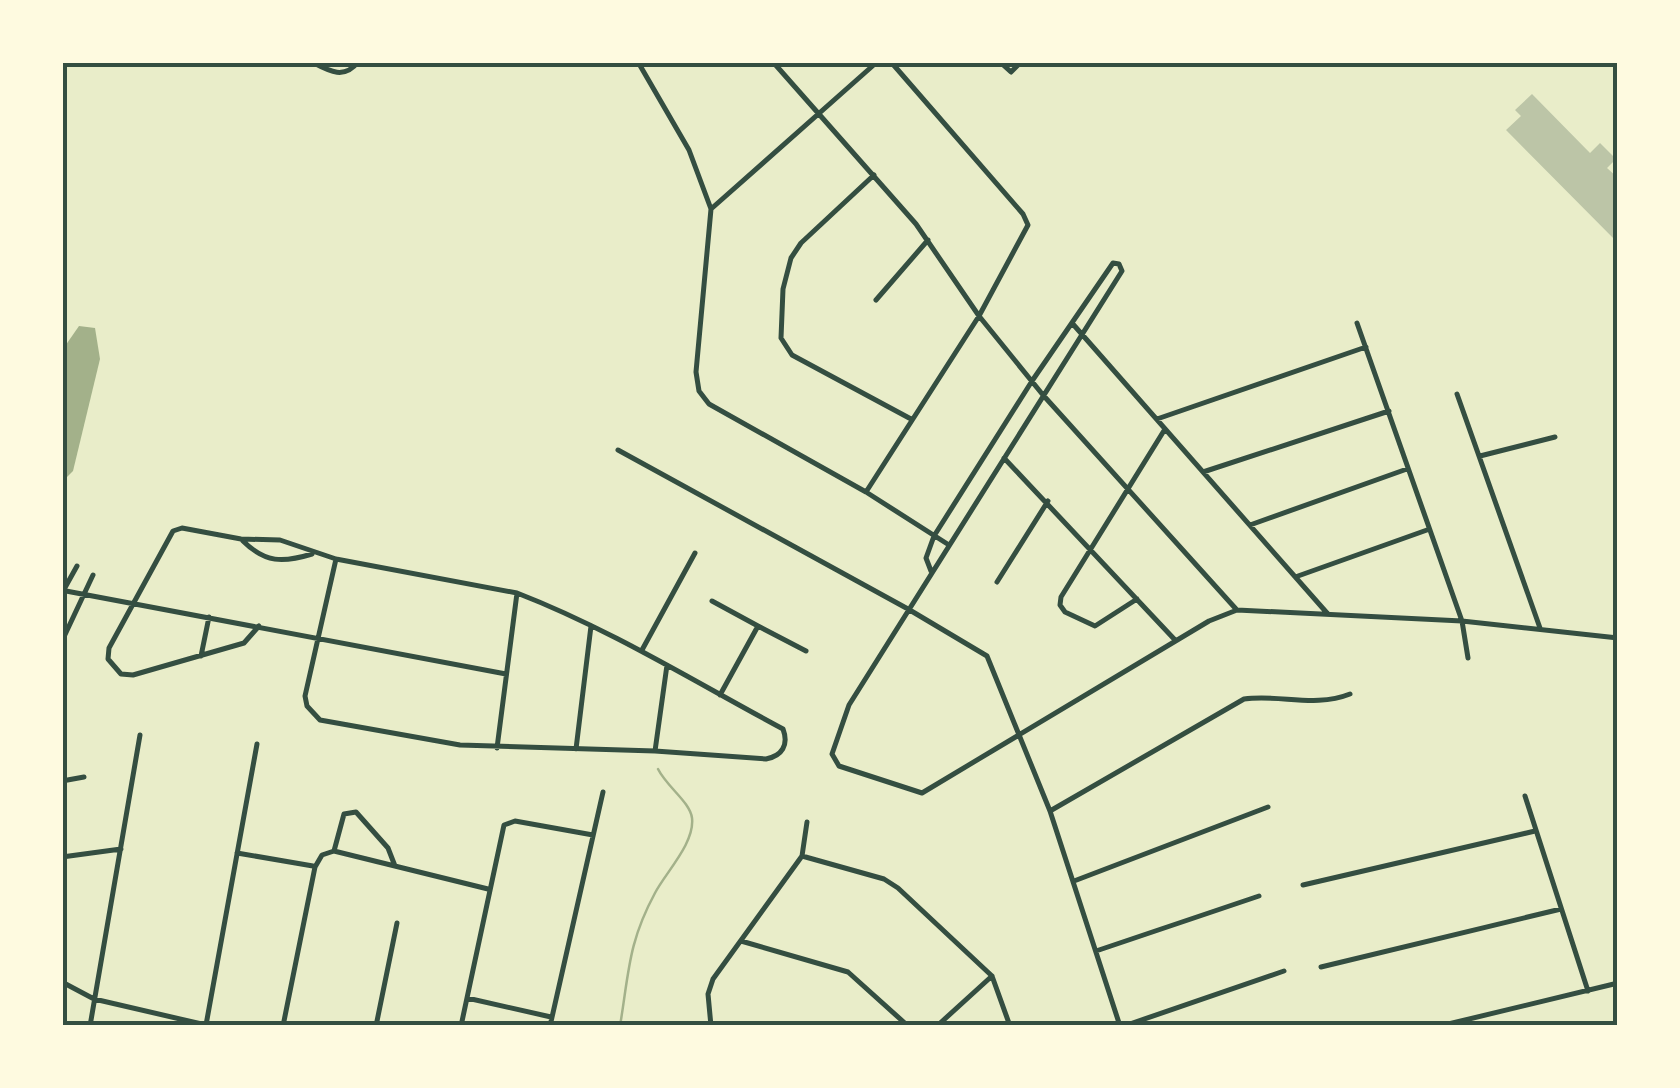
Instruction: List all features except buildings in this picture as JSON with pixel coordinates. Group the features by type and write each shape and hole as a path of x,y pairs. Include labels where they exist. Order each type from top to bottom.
{"street":[{"path":"312,62 342,74 358,62"},
{"path":"327,70 331,62"},
{"path":"638,62 688,150 711,209 696,372 699,392 709,404 866,492 948,545"},
{"path":"773,62 928,240 979,316 1043,394 1237,610"},
{"path":"711,209 876,62"},
{"path":"866,492 979,316 1028,224 891,62"},
{"path":"1000,62 1011,72 1021,62"},
{"path":"874,175 801,243 791,258 783,288 781,338 792,355 910,419"},
{"path":"876,300 928,240"},
{"path":"931,571 926,558 934,536 1032,381 1113,263 1119,264 1122,272 849,706 833,760 872,778 922,793 1209,621 1237,610 1462,621 1618,638"},
{"path":"1072,323 1327,613"},
{"path":"1357,323 1462,621 1468,658"},
{"path":"1157,420 1366,347"},
{"path":"1457,394 1540,628"},
{"path":"1203,472 1388,411"},
{"path":"1137,599 1095,626 1087,626 1060,605 1061,597 1165,429"},
{"path":"1480,456 1555,437"},
{"path":"618,450 987,656 1050,811 1122,1026 1284,972"},
{"path":"1004,458 1176,641"},
{"path":"1249,525 1407,469"},
{"path":"997,582 1048,502"},
{"path":"260,626 244,642 132,675 121,674 108,659 109,648 173,531 182,528 242,539 280,540 336,560 517,593 642,650 783,729 784,749 776,757 766,759 655,751 460,746 320,720 307,706 306,696 336,560"},
{"path":"1298,576 1428,530"},
{"path":"242,539 257,555 273,561 312,554"},
{"path":"642,650 695,553"},
{"path":"77,566 64,592 135,602 506,674"},
{"path":"62,641 93,575"},
{"path":"496,748 517,593"},
{"path":"81,606 96,596"},
{"path":"712,601 806,651"},
{"path":"201,656 208,617"},
{"path":"576,749 591,626"},
{"path":"720,695 758,626"},
{"path":"655,751 667,666"},
{"path":"1050,811 1244,700 1312,702 1350,694"},
{"path":"90,1026 140,735"},
{"path":"62,982 94,999 208,1025 257,744"},
{"path":"62,781 84,777"},
{"path":"467,998 550,1022 603,792"},
{"path":"1525,796 1588,991"},
{"path":"1074,881 1268,808"},
{"path":"334,851 344,814 356,812 388,848 394,866"},
{"path":"461,1026 488,889 506,822 593,835"},
{"path":"711,1026 708,994 713,979 802,856 807,822"},
{"path":"1303,885 1535,831"},
{"path":"62,857 121,849"},
{"path":"282,1026 314,866 322,855 334,851 488,889"},
{"path":"237,853 314,866"},
{"path":"802,856 884,879 898,888 992,976 1010,1026"},
{"path":"1095,952 1259,896"},
{"path":"1322,967 1561,909"},
{"path":"376,1026 397,923"},
{"path":"741,941 848,972 908,1026"},
{"path":"937,1026 992,976"},
{"path":"1440,1026 1618,983"}],"shaded area":[{"path":"79,326 95,328 100,359 73,471 63,481 63,349"}],"waterway":[{"path":"620,1026 639,927 692,828 687,806 658,769"}]}
